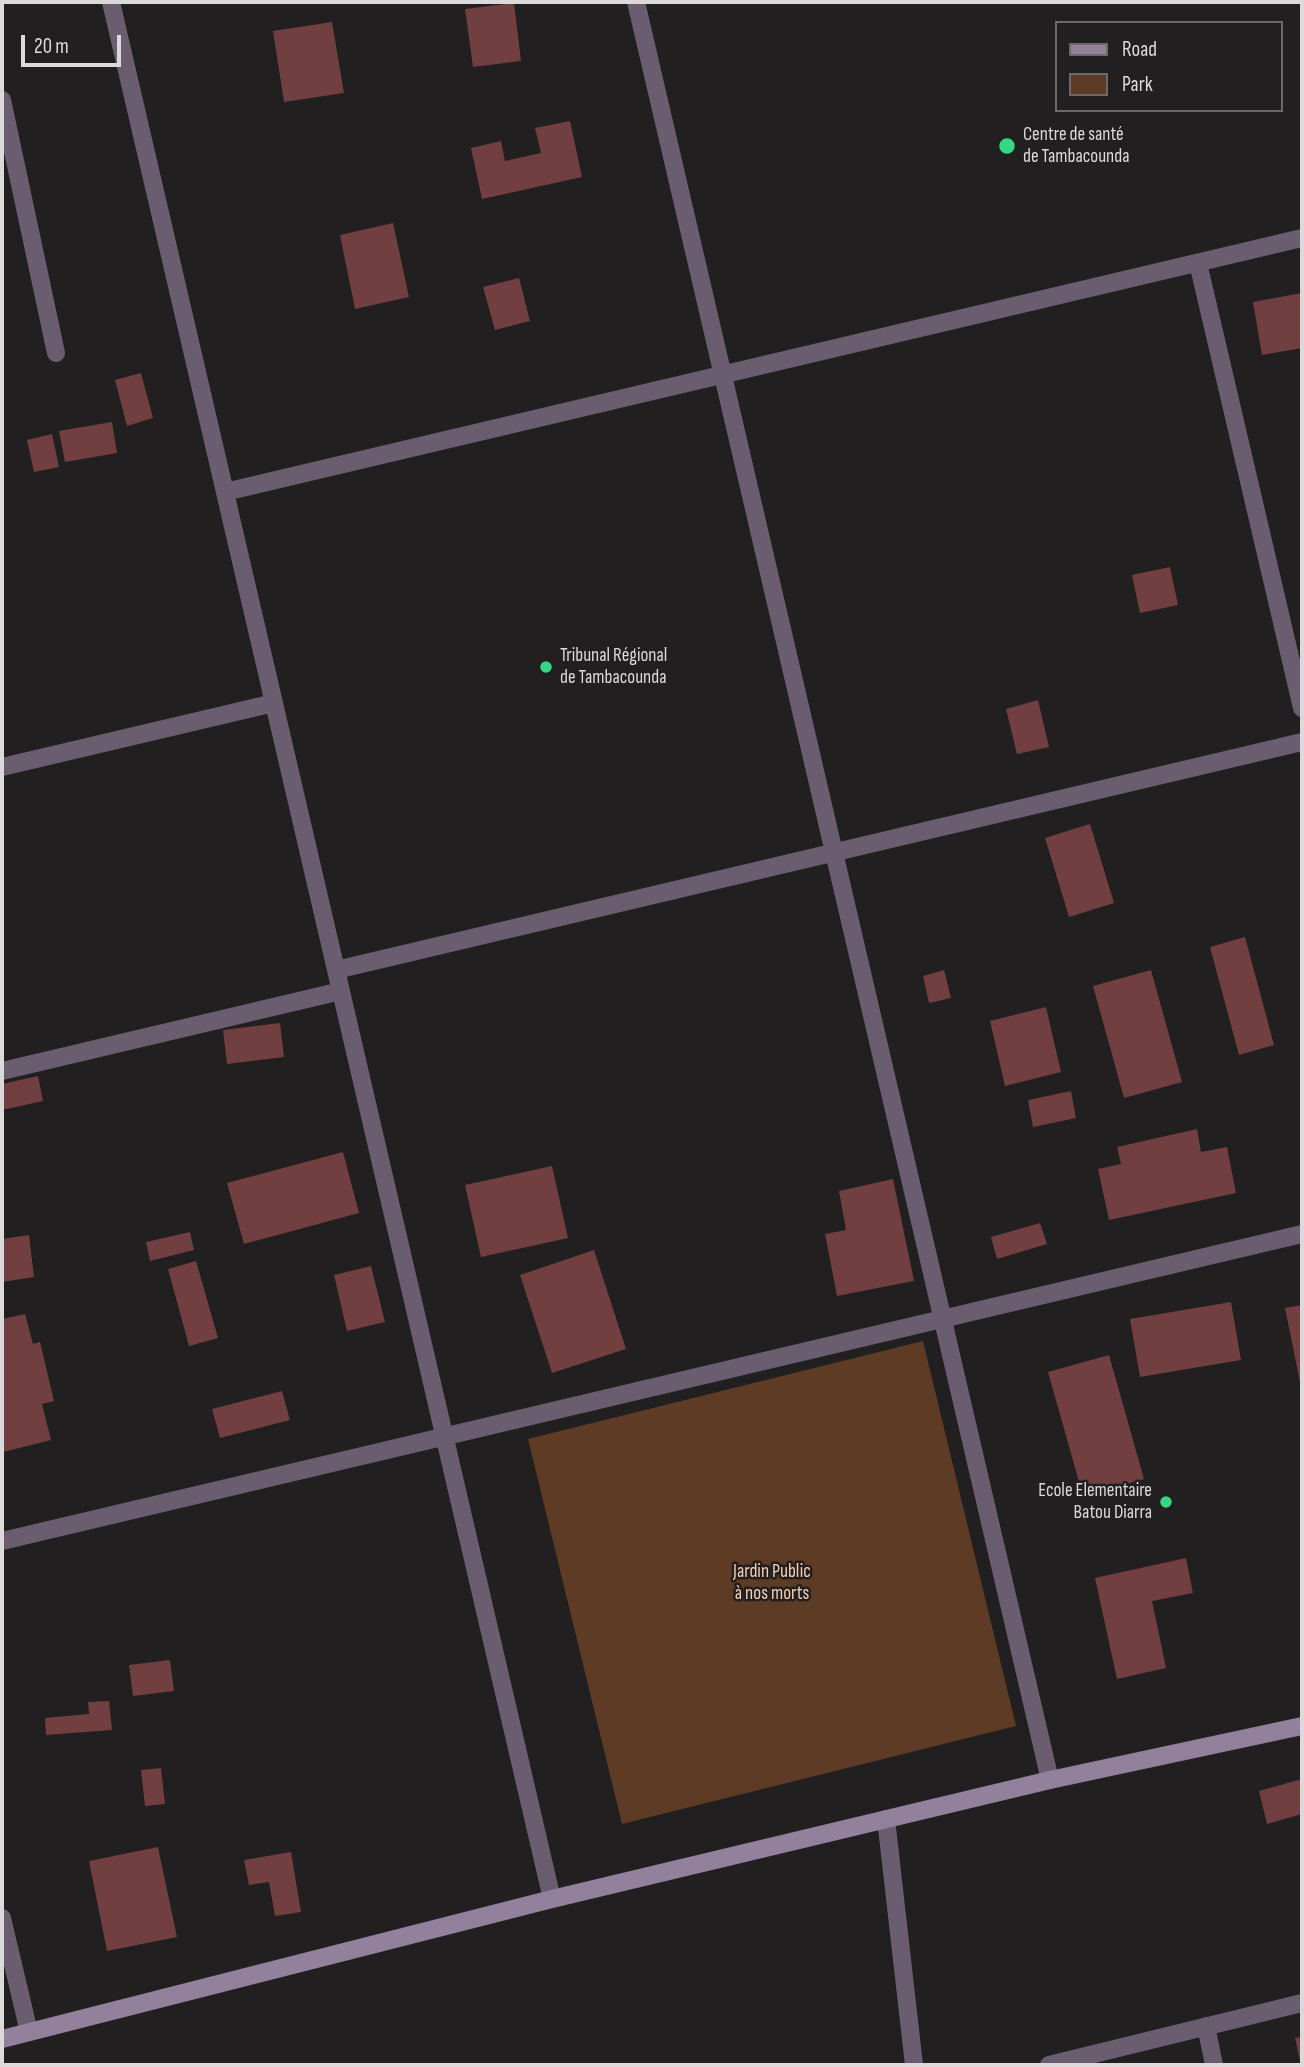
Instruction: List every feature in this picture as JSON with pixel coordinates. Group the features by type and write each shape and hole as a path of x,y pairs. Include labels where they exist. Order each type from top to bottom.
{"main road":[{"path":"2,2039 552,1899 1050,1780 1302,1726"}],"street":[{"path":"111,2 552,1899"},
{"path":"636,2 1050,1780"},
{"path":"2,100 56,353"},
{"path":"225,492 1302,238"},
{"path":"1198,263 1302,708"},
{"path":"2,767 274,702"},
{"path":"336,970 1302,742"},
{"path":"2,1071 341,991"},
{"path":"2,1541 1302,1234"},
{"path":"886,1819 914,2065"},
{"path":"2,1917 29,2032"},
{"path":"1049,2065 1302,2003"},
{"path":"1206,2026 1214,2065"}],"green space":[{"name":"Jardin Public à nos morts","path":"923,1341 1016,1726 622,1824 528,1439"}],"building":[{"path":"514,3 521,61 473,67 465,9"},
{"path":"332,22 344,93 284,102 273,31"},
{"path":"570,121 582,177 482,199 471,148 501,141 505,161 541,153 535,128"},
{"path":"393,223 409,297 355,309 340,235"},
{"path":"519,278 530,321 495,330 483,287"},
{"path":"1302,293 1302,348 1262,355 1253,302"},
{"path":"141,373 153,418 127,426 115,380"},
{"path":"112,422 117,453 65,462 59,431"},
{"path":"52,434 59,467 34,472 27,440"},
{"path":"1170,567 1178,605 1140,613 1132,575"},
{"path":"1038,700 1049,747 1017,754 1006,709"},
{"path":"1090,824 1114,903 1069,917 1045,838"},
{"path":"1245,937 1274,1045 1239,1055 1210,947"},
{"path":"944,970 951,998 929,1003 923,976"},
{"path":"1151,970 1182,1082 1124,1098 1093,986"},
{"path":"1046,1007 1061,1072 1005,1086 990,1021"},
{"path":"280,1023 284,1057 227,1064 223,1030"},
{"path":"38,1076 43,1101 2,1110 2,1084"},
{"path":"1071,1091 1076,1118 1033,1127 1028,1100"},
{"path":"1197,1129 1201,1152 1227,1147 1236,1193 1109,1220 1098,1169 1121,1164 1117,1147"},
{"path":"343,1152 359,1213 244,1244 227,1183"},
{"path":"552,1166 568,1238 481,1257 465,1185"},
{"path":"893,1179 914,1281 837,1296 825,1234 846,1230 839,1191"},
{"path":"1040,1223 1047,1244 997,1259 991,1237"},
{"path":"190,1232 194,1250 150,1261 146,1242"},
{"path":"29,1235 34,1277 2,1282 2,1239"},
{"path":"594,1250 626,1349 552,1373 520,1275"},
{"path":"196,1261 218,1338 189,1346 168,1269"},
{"path":"371,1266 385,1322 347,1331 334,1275"},
{"path":"1231,1302 1241,1360 1140,1377 1130,1319"},
{"path":"1302,1305 1302,1387 1301,1387 1285,1308"},
{"path":"25,1314 33,1344 40,1342 54,1401 42,1404 51,1440 3,1452 2,1319"},
{"path":"1109,1355 1144,1479 1083,1496 1048,1372"},
{"path":"282,1391 290,1420 220,1438 212,1409"},
{"path":"1186,1558 1193,1593 1152,1601 1166,1668 1117,1679 1095,1578"},
{"path":"170,1660 174,1691 133,1696 129,1665"},
{"path":"109,1701 112,1730 46,1735 45,1718 89,1714 88,1702"},
{"path":"161,1768 165,1804 145,1806 141,1770"},
{"path":"1302,1779 1302,1814 1267,1824 1259,1791"},
{"path":"158,1847 177,1937 107,1951 89,1861"},
{"path":"291,1852 301,1912 275,1916 269,1882 249,1885 244,1860"},
{"path":"1302,2037 1302,2065 1301,2065 1295,2038"}],"place":[{"name":"Centre de santé de Tambacounda","path":"1007,146"},
{"name":"Tribunal Régional de Tambacounda","path":"546,667"},
{"name":"Ecole Elementaire Batou Diarra","path":"1166,1502"}]}
